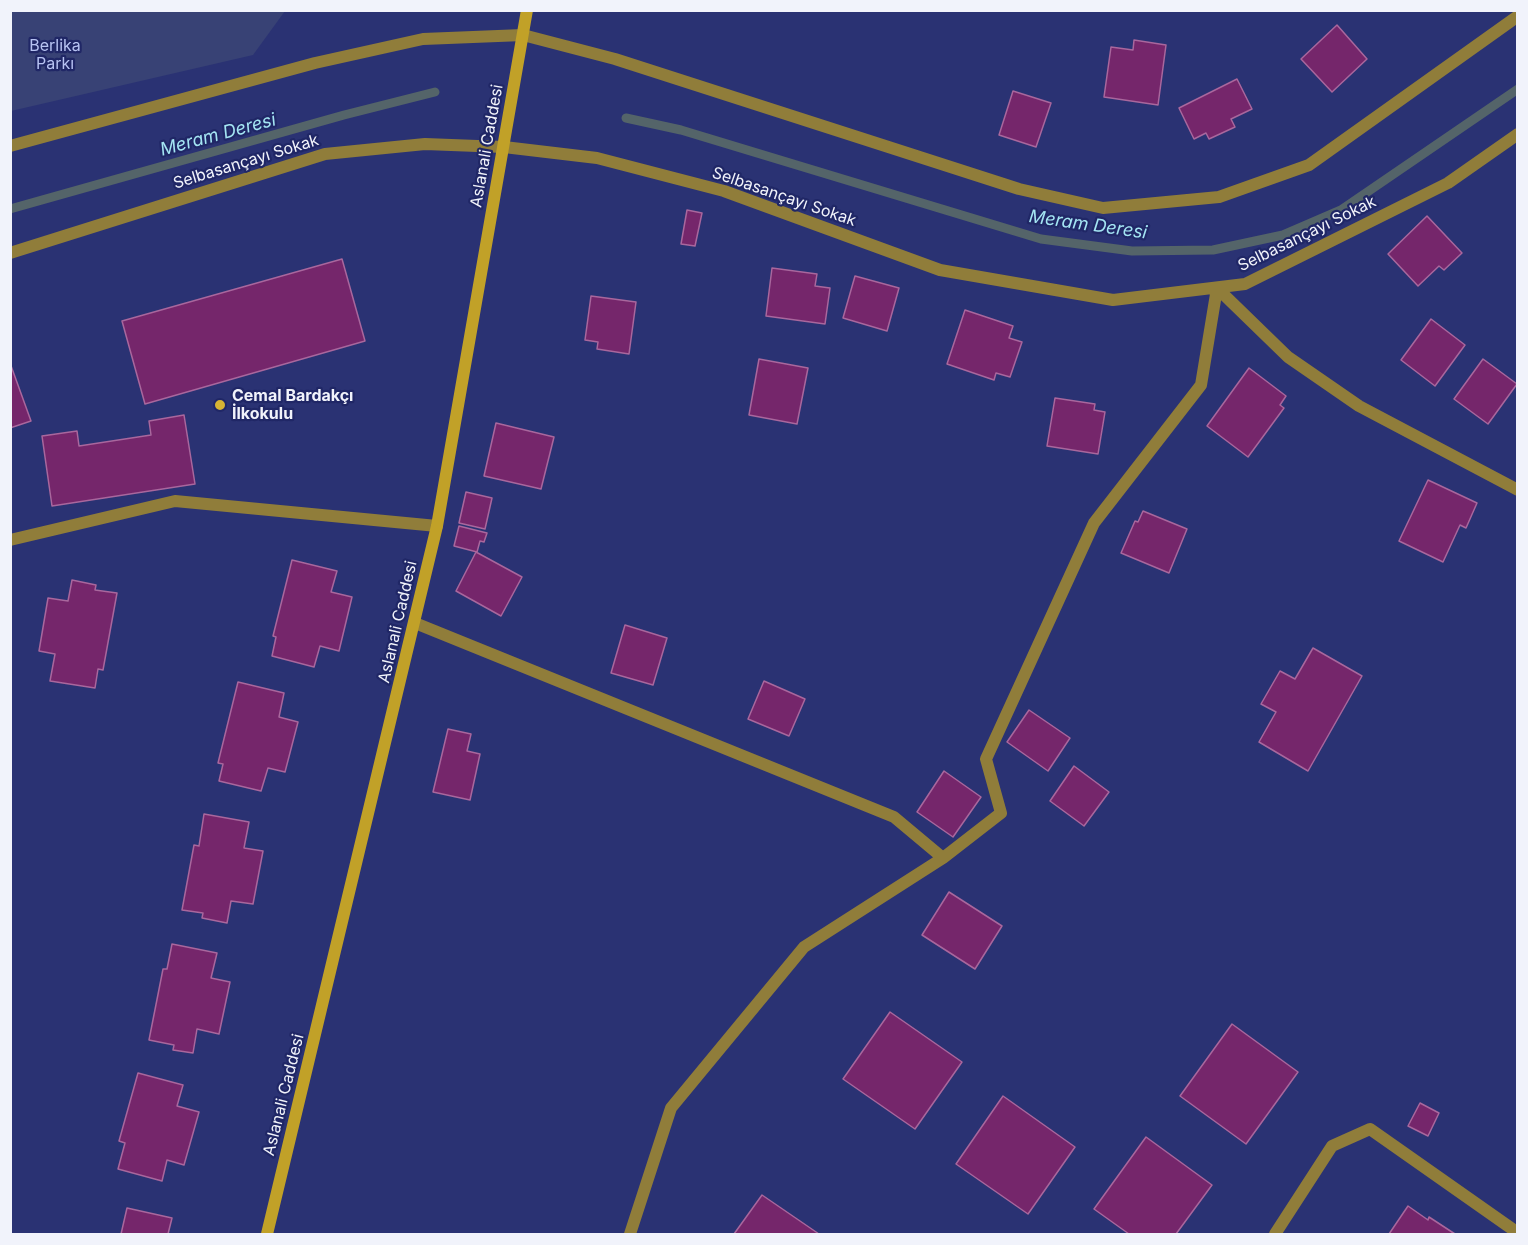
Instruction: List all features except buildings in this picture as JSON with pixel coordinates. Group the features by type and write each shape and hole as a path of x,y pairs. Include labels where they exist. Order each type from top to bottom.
{"street":[{"name":"Aslanali Caddesi","path":"267,1234 437,526 527,10"},
{"path":"10,146 315,63 423,39 523,35 615,58 1018,189 1104,208 1219,197 1309,165 1518,16"},
{"name":"Selbasançayı Sokak","path":"10,253 325,154 425,144 504,147 597,158 724,191 940,270 1113,300 1245,284 1448,183 1518,134"},
{"path":"1217,288 1288,357 1359,406 1518,490"},
{"path":"630,1234 670,1108 804,947 943,858 1001,813 987,759 1094,523 1201,385 1217,288"},
{"path":"10,540 175,501 437,526"},
{"path":"415,623 894,817 943,858"},
{"path":"1275,1234 1332,1146 1370,1129 1518,1233"}],"green space":[{"name":"Berlika Parkı","path":"10,11 285,11 253,55 11,111"}],"waterway":[{"name":"Meram Deresi","path":"626,118 681,130 1041,239 1132,251 1213,250 1283,235 1341,210 1518,89"},
{"name":"Meram Deresi","path":"10,209 344,115 435,92"}],"place":[{"name":"Cemal Bardakçı İlkokulu","path":"220,405"}]}
